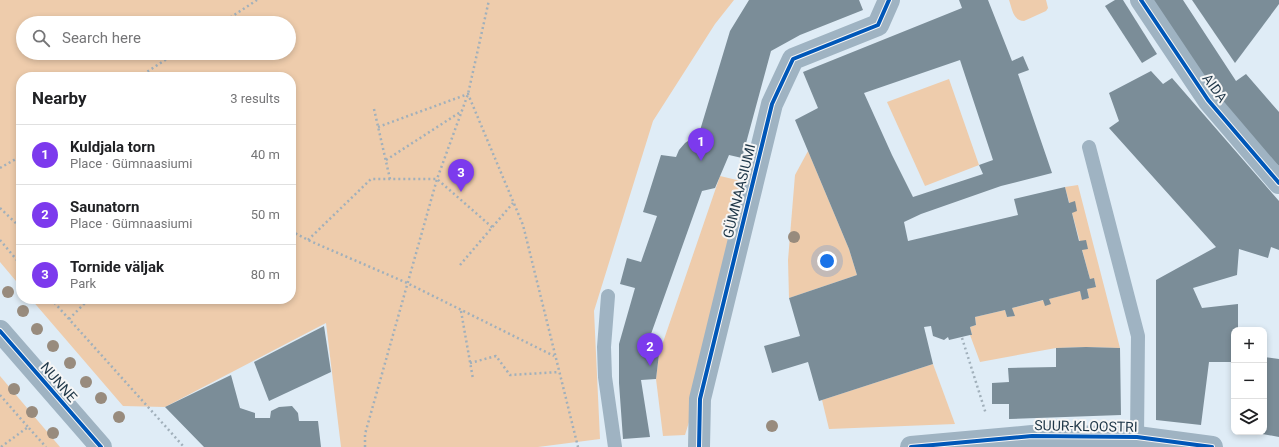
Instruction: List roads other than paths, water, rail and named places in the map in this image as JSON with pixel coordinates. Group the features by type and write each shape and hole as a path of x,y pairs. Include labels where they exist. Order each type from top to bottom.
{"street":[{"name":"GÜMNAASIUMI","path":"699,447 700,399 772,104 794,59 878,24 889,0"},
{"name":"AIDA","path":"1141,0 1208,100 1279,183"},
{"name":"NUNNE","path":"0,331 101,447"},
{"name":"SUUR-KLOOSTRI","path":"911,447 1032,436 1137,437 1212,447"}],"lane":[{"path":"1088,147 1138,336 1137,437"},
{"path":"608,296 604,347 605,377 615,447"}],"place":[{"name":"Kuldjala torn","path":"701,161"},
{"name":"Tornide väljak","path":"461,192"},
{"name":"Saunatorn","path":"650,366"}]}
